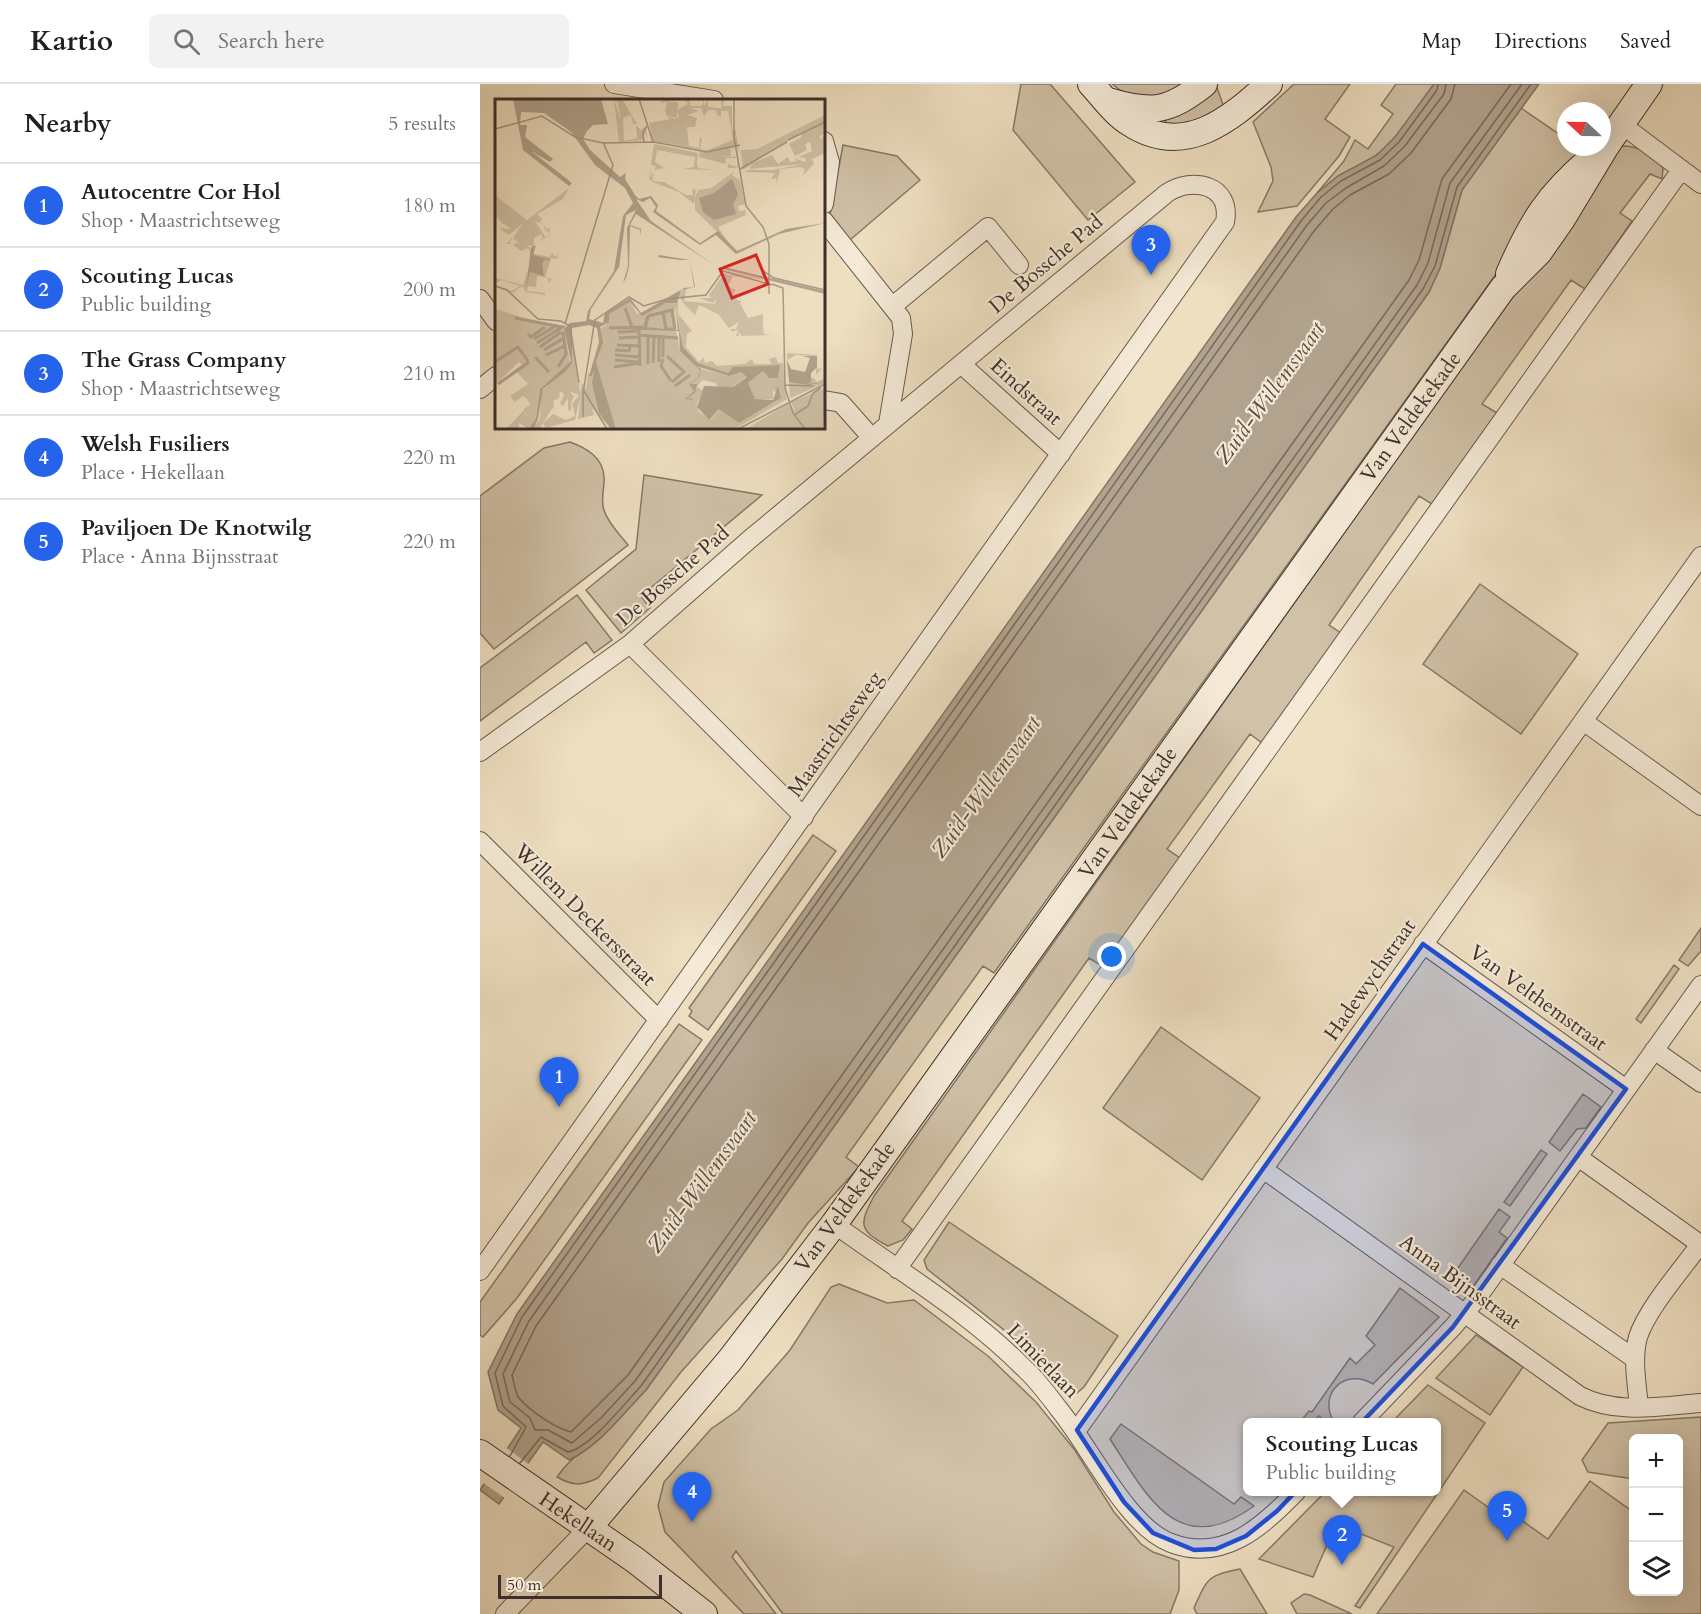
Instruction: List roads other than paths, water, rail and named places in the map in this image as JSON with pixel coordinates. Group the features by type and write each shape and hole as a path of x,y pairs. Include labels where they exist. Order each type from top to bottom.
{"main road":[{"path":"1098,92 1139,109 1159,109 1182,100 1204,84"},
{"path":"1098,92 1122,117 1139,128 1161,134 1185,136 1213,128 1232,116 1269,84"},
{"path":"1621,124 1649,84"},
{"name":"Van Veldekekade","path":"588,1528 730,1360 834,1224 1503,288 1524,241 1544,206 1559,187 1606,146 1621,124"},
{"name":"Hekellaan","path":"486,1458 635,1560 704,1614"}],"street":[{"path":"614,84 708,99"},
{"path":"1621,124 1701,184"},
{"path":"825,143 830,162 825,197"},
{"path":"897,1269 1682,170"},
{"name":"De Bossche Pad","path":"480,752 630,644 750,539 1176,187 1193,183 1215,191 1226,208 1225,222"},
{"path":"825,222 894,305 902,318 903,334 888,424"},
{"name":"Maastrichtseweg","path":"480,1271 1225,222"},
{"name":"De Bossche Pad","path":"894,305 987,227 1019,265"},
{"path":"480,299 495,320"},
{"name":"Eindstraat","path":"961,364 1061,454"},
{"path":"480,389 495,377"},
{"path":"825,400 841,403 872,438"},
{"name":"Hadewychstraat","path":"1077,1430 1701,556"},
{"path":"630,644 804,817"},
{"path":"1583,721 1701,806"},
{"name":"Willem Deckersstraat","path":"480,841 658,1020"},
{"name":"Van Velthemstraat","path":"1424,944 1626,1089"},
{"path":"1366,1418 1464,1314 1701,985"},
{"path":"1654,1050 1701,1083"},
{"path":"1578,1157 1701,1244 1648,1317 1638,1336 1635,1359 1640,1407"},
{"name":"Anna Bijnsstraat","path":"1263,1169 1580,1396 1595,1404 1613,1407 1701,1403"},
{"name":"Limietlaan","path":"834,1224 966,1317 1027,1370 1077,1430 1138,1520 1169,1543 1194,1550 1216,1549 1246,1536 1290,1496"},
{"path":"1500,1265 1635,1359"},
{"path":"505,1614 588,1528"}],"water":[{"name":"Zuid-Willemsvaart","path":"1434,84 1539,84 1462,190 1440,268 1429,292 646,1390 600,1438 569,1460 543,1442 499,1504 480,1490 521,1428 498,1410 488,1372 517,1314 1296,217 1317,193 1338,176 1377,155 1395,137"}],"place":[{"name":"The Grass Company","path":"1151,275"},
{"name":"Autocentre Cor Hol","path":"559,1107"},
{"name":"Welsh Fusiliers","path":"692,1522"},
{"name":"Paviljoen De Knotwilg","path":"1507,1541"},
{"name":"Scouting Lucas","path":"1342,1565"}]}
